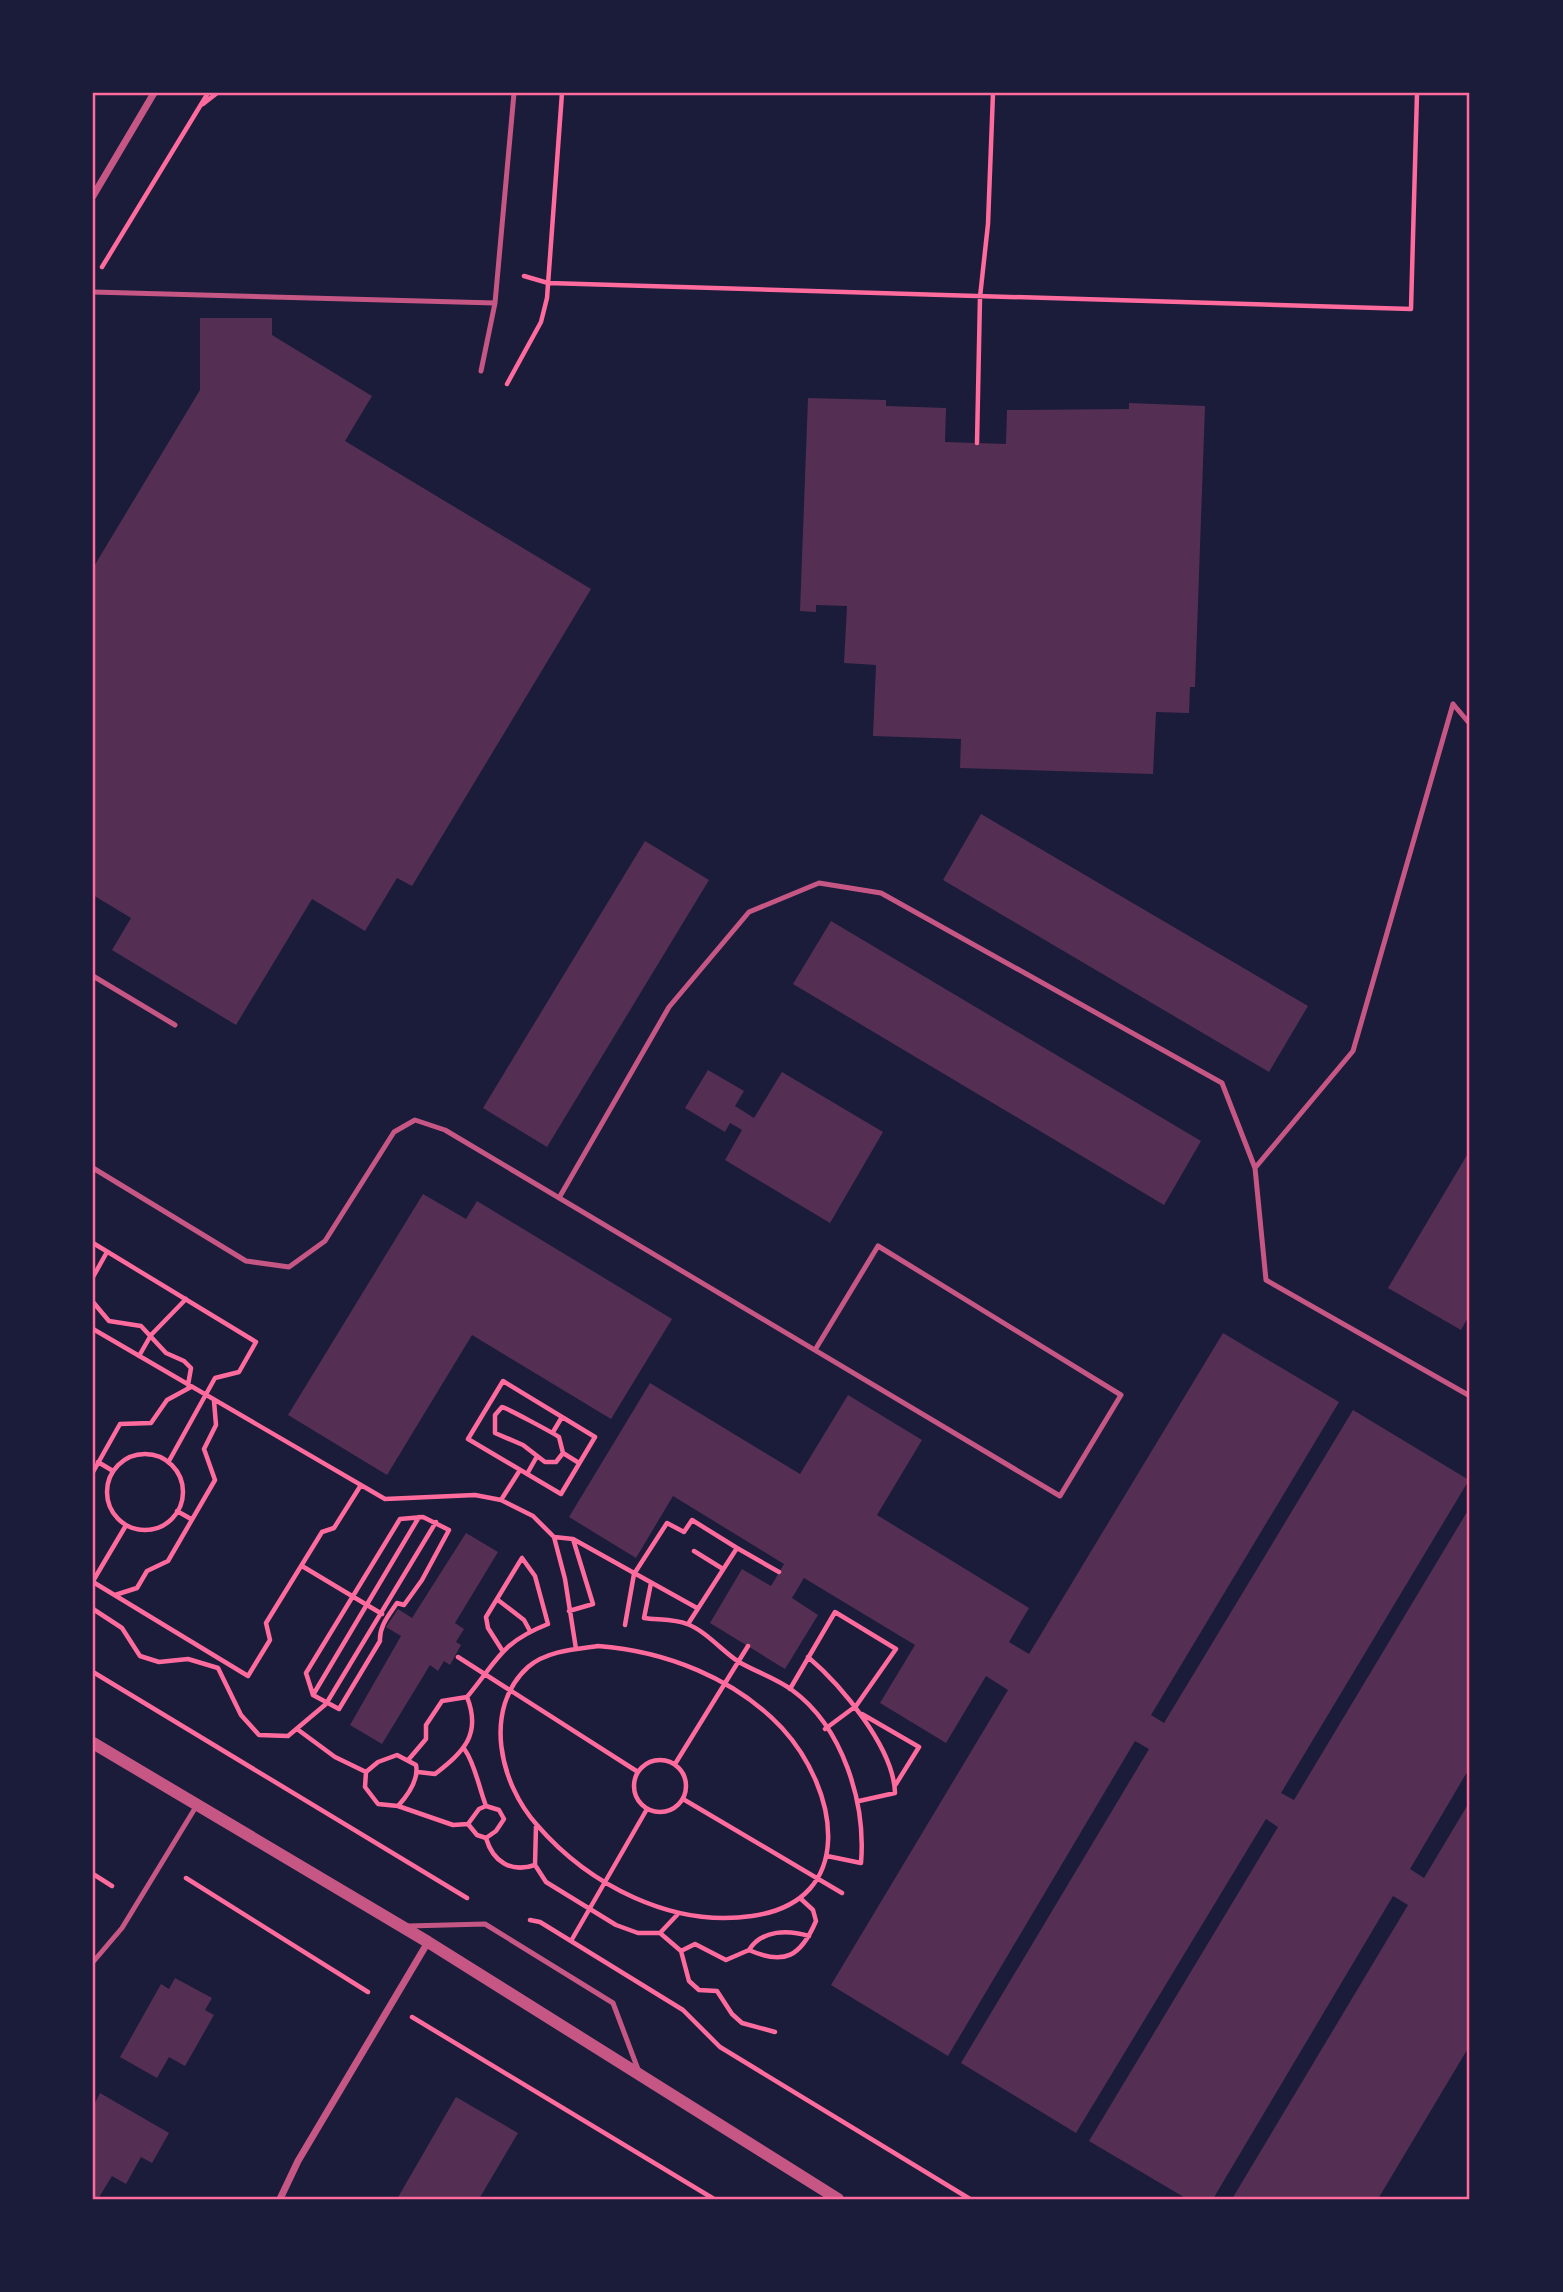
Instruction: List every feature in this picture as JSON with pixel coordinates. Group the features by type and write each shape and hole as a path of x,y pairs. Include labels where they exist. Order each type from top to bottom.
{"street":[{"path":"93,196 154,93"},
{"path":"93,1743 402,1926 838,2199"},
{"path":"279,2199 298,2161 428,1942"}],"lane":[{"path":"481,371 495,303 514,93"},
{"path":"93,292 495,303"},
{"path":"1255,1168 1353,1051 1453,704 1470,724"},
{"path":"559,1198 678,996 749,912 819,883 881,893 1222,1083 1255,1168 1266,1280 1470,1396"},
{"path":"93,976 175,1025"},
{"path":"93,1168 246,1261 289,1267 325,1241 394,1132 415,1120 445,1130 1059,1496 1121,1395 878,1246 815,1350"},
{"path":"93,1962 122,1928 197,1805"},
{"path":"402,1926 485,1924 613,2003 640,2075"}],"path":[{"path":"100,271 208,93"},
{"path":"203,104 217,93"},
{"path":"507,384 541,322 548,283 562,93"},
{"path":"977,443 980,297 988,224 993,93"},
{"path":"498,269 548,283 1411,309 1417,93"},
{"path":"93,1243 256,1342 239,1372 215,1378 169,1461"},
{"path":"93,1277 107,1252"},
{"path":"139,1356 150,1335 186,1299"},
{"path":"93,1302 109,1321 141,1326 166,1353 184,1361 191,1368 190,1386"},
{"path":"93,1329 385,1499 475,1495 501,1500 533,1516 554,1537 576,1649"},
{"path":"503,1381 562,1417 595,1437 561,1494 468,1438 503,1381"},
{"path":"93,1472 120,1424 151,1423 167,1399 190,1386"},
{"path":"114,1595 137,1588 148,1571 168,1561 215,1480 204,1449 216,1425 214,1400"},
{"path":"502,1407 507,1408 536,1427 553,1432 563,1443 563,1453 556,1462 536,1458 523,1445 495,1433 495,1415 502,1407"},
{"path":"485,1410 495,1415"},
{"path":"553,1432 562,1417"},
{"path":"145,1452 169,1461 182,1479 183,1503 170,1523 148,1532 125,1527 109,1507 107,1482 113,1471 120,1461 145,1452"},
{"path":"563,1453 579,1463"},
{"path":"527,1474 536,1458"},
{"path":"98,1462 113,1471"},
{"path":"501,1500 520,1470"},
{"path":"125,1527 93,1581 248,1676 270,1640 266,1623 322,1532 334,1528 361,1485"},
{"path":"177,1510 192,1519"},
{"path":"313,1695 419,1517"},
{"path":"419,1517 436,1522 449,1530 422,1580 404,1605 397,1603 388,1617 379,1632 380,1640 339,1709 327,1704 313,1695 306,1673 400,1519 419,1517"},
{"path":"625,1625 634,1573 667,1523 684,1532 692,1520 779,1572"},
{"path":"93,1609 122,1628 140,1656 159,1662 188,1659 218,1668 242,1714 259,1735 288,1736 327,1704 436,1522"},
{"path":"554,1537 573,1539 697,1608"},
{"path":"569,1611 593,1604 573,1539"},
{"path":"688,1624 737,1548"},
{"path":"694,1551 723,1569"},
{"path":"410,1759 426,1739 426,1725 442,1701 467,1697 502,1650 530,1631 548,1624 535,1576 522,1558 486,1617 488,1628 502,1650"},
{"path":"302,1566 388,1617"},
{"path":"651,1583 644,1618 688,1624 739,1662 790,1689 825,1729 848,1767 859,1801 863,1833 861,1863 827,1856"},
{"path":"498,1600 524,1619 530,1631"},
{"path":"790,1689 835,1612 896,1649 856,1706 825,1729"},
{"path":"675,1764 748,1646"},
{"path":"624,1648 657,1655 725,1684 781,1727 803,1755 820,1787 828,1818 827,1856 818,1878 800,1898 784,1909 753,1916 717,1919 678,1914 645,1903 571,1857 536,1825 516,1794 499,1735 503,1707 511,1689 528,1667 554,1653 576,1649 624,1648"},
{"path":"458,1657 638,1772"},
{"path":"808,1657 856,1706 895,1785 895,1793 859,1801"},
{"path":"218,1668 222,1661"},
{"path":"417,1772 435,1774 464,1750 473,1712 467,1697"},
{"path":"860,1713 919,1747 895,1785"},
{"path":"297,1729 335,1757 366,1772"},
{"path":"464,1750 474,1762 475,1780 486,1806"},
{"path":"398,1805 408,1795 417,1772 416,1765 410,1759 397,1755 378,1762 366,1772 365,1787 378,1804 398,1805 453,1825 468,1824 479,1809 486,1806 499,1810 504,1819 496,1832 486,1838"},
{"path":"651,1761 675,1764 686,1784 683,1799 663,1812 647,1809 640,1803 634,1788 638,1772 651,1761"},
{"path":"683,1799 842,1893"},
{"path":"571,1941 647,1809"},
{"path":"468,1824 471,1830 486,1838 490,1853 502,1864 521,1869 535,1865"},
{"path":"536,1825 535,1865 546,1882 589,1911 638,1933 660,1933 681,1951 689,1981 699,1990 717,1991 732,2014 742,2023 775,2032"},
{"path":"93,1874 112,1886"},
{"path":"186,1878 269,1928 340,1977 392,2005 714,2199"},
{"path":"749,1950 767,1958 780,1959 792,1954 809,1936 816,1920 813,1910 800,1898"},
{"path":"660,1933 678,1914"},
{"path":"681,1951 695,1944 726,1960 749,1950 754,1942 777,1932 809,1936"}],"building":[{"path":"200,318 272,318 272,335 372,396 345,441 591,589 412,886 397,878 365,931 312,899 236,1025 112,950 131,918 93,895 93,568 200,390"},
{"path":"808,398 886,400 886,406 946,408 945,442 1006,444 1007,410 1129,409 1129,403 1205,406 1195,687 1190,687 1189,713 1156,712 1153,774 960,768 961,739 873,736 876,665 844,663 847,606 816,605 816,612 800,611"},
{"path":"981,814 1308,1006 1269,1072 943,880"},
{"path":"645,841 709,880 547,1147 483,1108"},
{"path":"831,921 1201,1141 1164,1205 793,984"},
{"path":"708,1070 744,1091 735,1106 754,1118 782,1072 883,1132 830,1223 725,1160 742,1130 730,1123 725,1132 685,1108"},
{"path":"1470,1150 1470,1314 1461,1330 1388,1288"},
{"path":"423,1194 466,1219 477,1201 672,1319 611,1419 472,1335 387,1475 288,1415"},
{"path":"1223,1333 1339,1402 1151,1715 1164,1723 1353,1410 1469,1480 1281,1793 1294,1800 1470,1507 1470,1767 1410,1869 1424,1878 1470,1801 1470,2045 1378,2199 1232,2199 1408,1905 1393,1896 1213,2199 1187,2199 1089,2141 1278,1827 1266,1819 1076,2133 961,2063 1149,1749 1135,1741 948,2056 831,1985 1008,1690 986,1676 946,1743 880,1703 915,1645 804,1578 792,1598 818,1615 785,1669 710,1623 742,1569 771,1586 784,1564 673,1496 636,1558 569,1517 650,1383 800,1474 848,1395 922,1440 877,1515 1029,1608 1009,1642 1029,1654"},
{"path":"466,1533 498,1552 455,1623 464,1629 456,1642 461,1645 450,1665 444,1661 438,1671 430,1665 382,1744 350,1725 401,1636 386,1627 398,1609 412,1618"},
{"path":"175,1978 212,1998 205,2010 214,2015 185,2066 169,2057 157,2078 120,2057 161,1984 169,1989"},
{"path":"100,2093 169,2133 152,2163 141,2157 126,2184 112,2176 98,2199 93,2199 93,2107"},
{"path":"456,2097 518,2133 479,2199 397,2199"}]}
